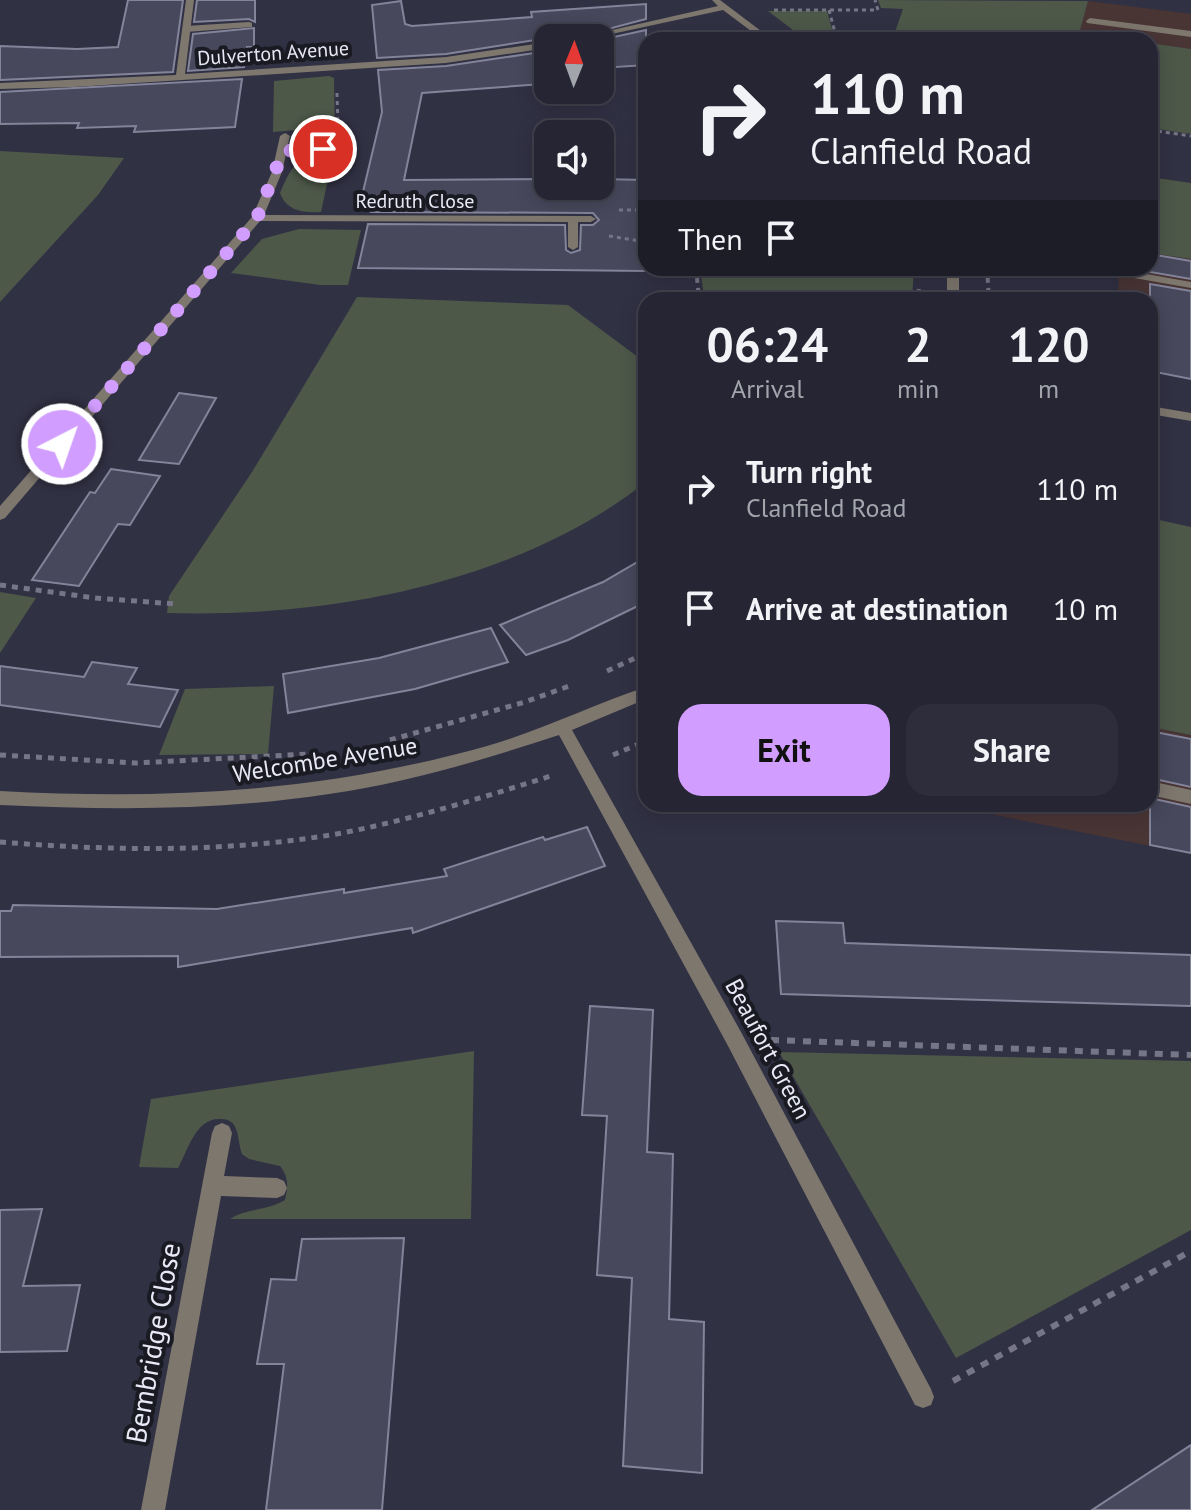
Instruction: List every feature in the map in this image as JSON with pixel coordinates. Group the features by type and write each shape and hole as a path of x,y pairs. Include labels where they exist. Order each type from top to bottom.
{"street":[{"path":"180,77 190,0"},
{"path":"715,0 757,32"},
{"path":"614,31 722,8"},
{"path":"1090,21 1191,34"},
{"path":"186,29 249,25"},
{"name":"Dulverton Avenue","path":"0,86 336,68 478,57 534,47"},
{"path":"0,515 257,218 283,151 285,136"},
{"path":"283,151 323,149"},
{"name":"Redruth Close","path":"257,218 591,219"},
{"path":"573,219 573,247"},
{"path":"1140,276 1191,285"},
{"path":"1158,411 1191,417"},
{"name":"Welcombe Avenue","path":"0,798 89,803 241,801 319,791 402,776 563,728 638,696"},
{"name":"Beaufort Green","path":"563,728 734,1038 923,1397"},
{"path":"1158,790 1191,797"},
{"name":"Bembridge Close","path":"153,1510 222,1133"},
{"path":"212,1186 277,1188"}],"path":[{"path":"773,10 878,10 875,0"},
{"path":"829,10 835,32"},
{"path":"323,149 339,149 336,68"},
{"path":"1158,131 1191,136"},
{"path":"0,585 95,598 176,604"},
{"path":"598,675 638,657"},
{"path":"380,743 525,702 575,684"},
{"path":"0,755 136,763 311,754"},
{"path":"734,1038 1191,1055"},
{"path":"923,1397 1191,1251"}],"shaded area":[{"path":"1088,1 1191,14 1191,49 1158,44 1158,32 1080,32"},
{"path":"1158,254 1191,259 1191,317 1158,303 1158,292 1118,292 1119,276 1158,276"},
{"path":"1158,729 1191,735 1191,854 985,813 1158,812"}],"green space":[{"path":"878,0 1088,1 1080,32 895,32 903,9 881,8"},
{"path":"768,11 827,11 833,32 796,32"},
{"path":"1158,44 1191,49 1191,134 1158,129"},
{"path":"334,78 335,144 305,140 297,130 273,132 274,81"},
{"path":"0,151 124,158 98,195 0,302"},
{"path":"334,152 321,212 302,211 287,204 280,193 294,167 305,158"},
{"path":"1158,178 1191,183 1191,259 1158,254"},
{"path":"299,229 361,230 348,285 320,285 231,273 262,239"},
{"path":"701,276 914,276 912,292 703,292"},
{"path":"357,297 568,305 638,357 638,487 595,517 539,546 480,570 418,588 355,601 292,609 167,613 169,596 252,472"},
{"path":"1158,520 1191,527 1191,735 1158,729"},
{"path":"0,592 36,598 0,653"},
{"path":"274,686 268,754 159,755 185,689"},
{"path":"474,1051 471,1219 230,1219 285,1200 287,1182 280,1166 249,1159 242,1154 235,1127 224,1119 212,1120 199,1129 178,1168 139,1167 151,1099"},
{"path":"779,1052 1191,1061 1191,1230 956,1358"}],"building":[{"path":"128,0 183,0 173,72 0,80 0,46 118,47"},
{"path":"197,0 255,0 255,22 249,19 194,22"},
{"path":"401,1 405,24 412,26 532,17 531,12 646,4 646,19 614,27 614,24 534,24 534,40 446,54 377,58 372,5"},
{"path":"254,28 254,47 247,47 244,67 188,71 193,34"},
{"path":"646,30 638,32 638,66 614,67 614,37"},
{"path":"534,53 534,85 422,93 404,180 534,179 534,200 614,200 614,179 638,180 638,271 358,268 368,224 565,225 566,250 571,253 580,250 581,225 593,225 599,220 593,213 371,212 376,196 362,196 382,112 378,70 446,66"},
{"path":"242,79 235,127 134,132 136,126 77,128 79,123 0,124 0,92"},
{"path":"1158,255 1191,261 1191,279 1158,273"},
{"path":"1150,284 1191,291 1191,379 1158,373 1158,292 1150,292"},
{"path":"179,393 216,398 179,464 139,460"},
{"path":"111,469 160,476 130,525 118,524 79,586 32,580 90,492 95,493"},
{"path":"638,562 638,606 568,640 526,655 500,625 603,582"},
{"path":"491,628 508,662 415,689 288,713 283,674 379,658"},
{"path":"92,662 137,668 128,684 178,690 160,727 0,705 0,666 84,677"},
{"path":"1158,733 1191,739 1191,787 1158,780"},
{"path":"1158,800 1191,807 1191,853 1150,845 1150,812 1158,812"},
{"path":"587,827 605,866 413,933 412,928 178,967 178,956 0,957 0,911 11,911 13,905 217,909 344,889 344,893 447,876 444,869 543,837 545,840"},
{"path":"776,921 843,923 845,943 1191,955 1191,1006 781,994"},
{"path":"590,1006 653,1010 647,1152 673,1154 669,1319 704,1322 702,1473 623,1466 632,1278 597,1275 607,1116 582,1115"},
{"path":"42,1209 23,1286 80,1285 67,1351 0,1352 0,1210"},
{"path":"404,1238 382,1510 266,1510 284,1364 257,1364 271,1279 296,1280 302,1239"},
{"path":"1191,1445 1191,1510 1092,1510"}],"route":[{"path":"62,444 257,218 283,151 323,149"}]}
